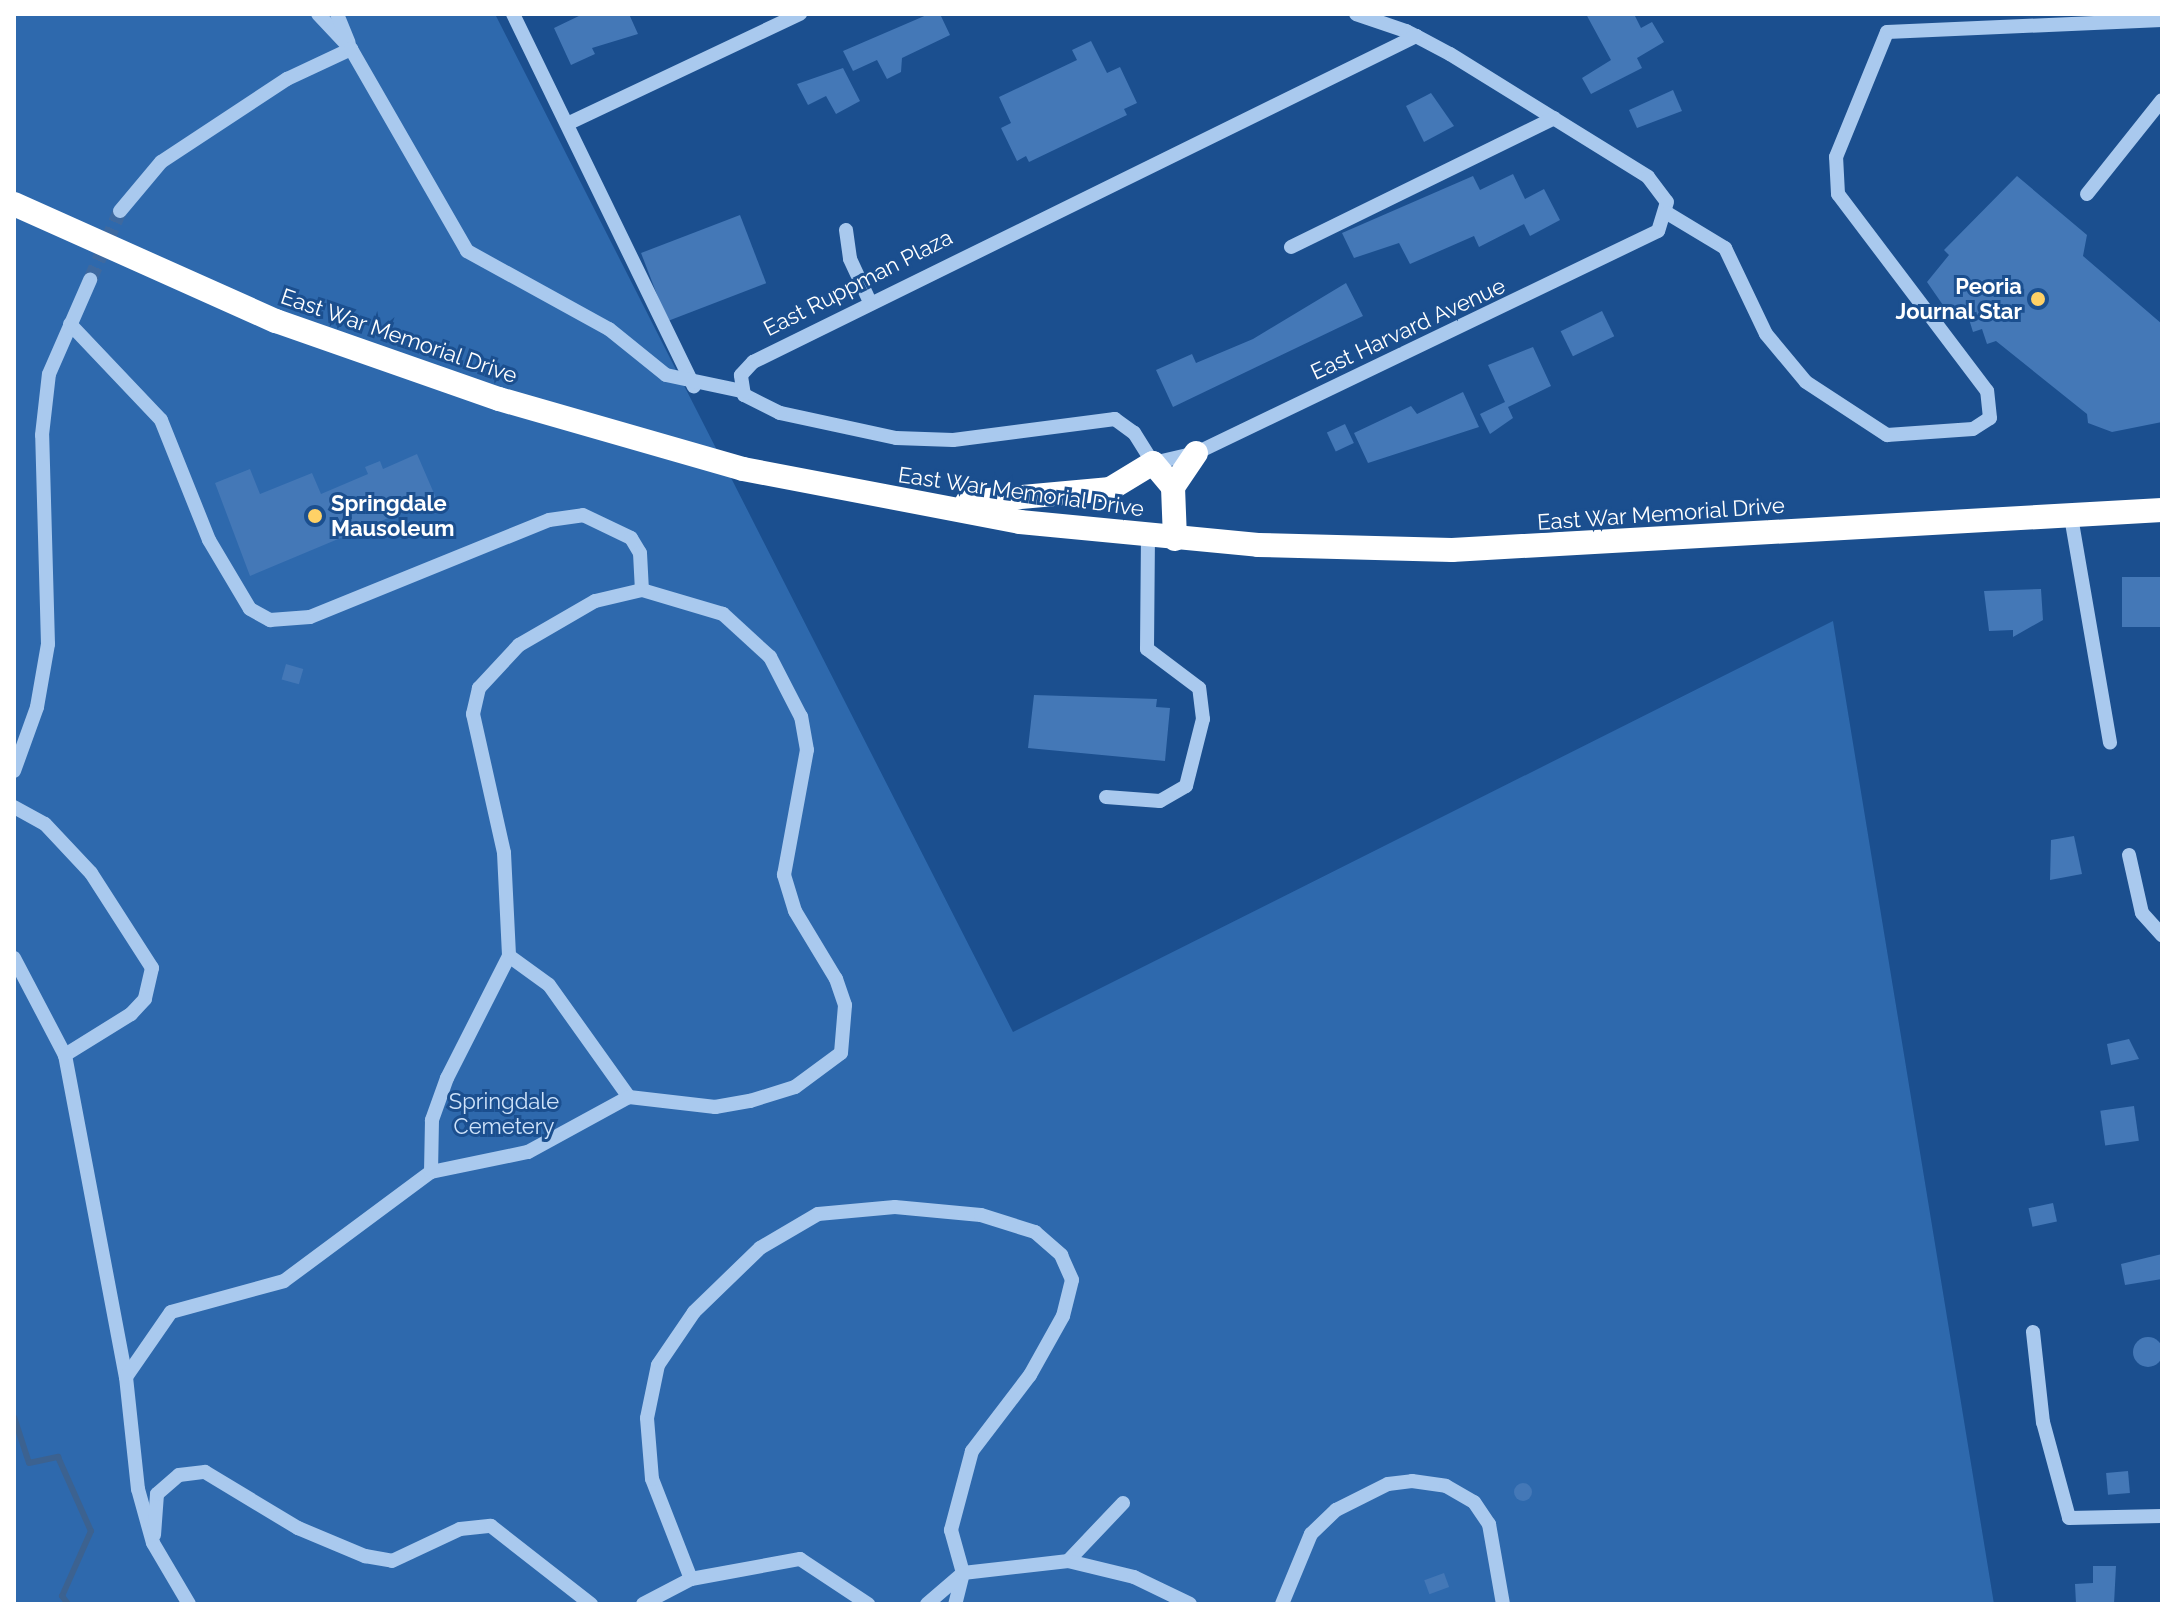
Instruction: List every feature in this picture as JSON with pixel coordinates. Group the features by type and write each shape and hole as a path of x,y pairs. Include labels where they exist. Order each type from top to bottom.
{"highway":[{"name":"East War Memorial Drive","path":"14,204 265,316 463,388 626,439 860,495 1148,536 1339,549 1533,548 2070,510 2162,510"},
{"path":"1175,539 1173,487 1196,453"},
{"path":"860,495 962,503 1059,498 1128,483 1153,463 1173,487"},
{"name":"East War Memorial Drive","path":"2070,510 2162,496"}],"street":[{"path":"318,14 351,49 389,104 461,245 694,386 742,391 780,413 896,438 953,440 1115,419 1134,433 1153,463"},
{"path":"337,14 351,49"},
{"path":"513,14 694,386"},
{"path":"567,124 800,14"},
{"path":"1356,14 1416,36 1554,118 1655,183 1667,213 1725,248 1766,334 1806,382 1887,435 1942,437 1990,418 1987,391 1838,194 1836,157 1887,32 2162,20"},
{"name":"East Ruppman Plaza","path":"742,391 741,375 753,362 1416,36"},
{"path":"120,211 161,162 287,79 351,49"},
{"path":"2087,194 2162,100"},
{"path":"1291,247 1554,118"},
{"name":"East Harvard Avenue","path":"1153,463 1196,453 1633,247 1658,231 1667,213"},
{"path":"846,230 850,259 870,302"},
{"path":"14,771 48,644 42,435 49,374 90,280"},
{"path":"70,324 161,420 209,540 250,609 270,620 310,617 549,520 583,515 631,538 640,553 642,590"},
{"path":"2070,510 2110,743"},
{"path":"1106,797 1160,801 1186,786 1203,719 1199,688 1147,649 1148,536"},
{"path":"126,1377 171,1312 284,1281 431,1172 528,1152 629,1097 715,1107 779,1093 834,1062 846,1026 836,979 795,911 784,875 807,750 801,717 749,632 687,598 642,590 567,612 519,645 479,688 473,714 504,853 509,956 447,1078 432,1120 431,1172"},
{"path":"14,807 45,824 91,873 152,968 145,999 131,1014 65,1055"},
{"path":"2129,855 2149,923 2162,935"},
{"path":"509,956 549,985 629,1097"},
{"path":"14,958 65,1055 126,1377 130,1448 153,1543 189,1604"},
{"path":"691,1579 652,1479 647,1418 658,1365 694,1312 760,1248 818,1214 895,1207 981,1215 1035,1232 1061,1255 1072,1280 1063,1316 1030,1375 972,1451 951,1530 963,1573 955,1604"},
{"path":"2033,1332 2043,1422 2069,1518 2162,1516"},
{"path":"153,1543 157,1494 179,1475 205,1472 298,1528 365,1556 392,1561 460,1529 491,1526 591,1604"},
{"path":"1282,1604 1311,1534 1336,1510 1388,1484 1412,1481 1446,1486 1474,1502 1489,1524 1503,1604"},
{"path":"1068,1561 1123,1503"},
{"path":"643,1604 691,1579 800,1559 826,1570 868,1604"},
{"path":"927,1604 963,1573 1068,1561 1134,1577 1190,1604"}],"green space":[{"name":"Springdale Cemetery","path":"14,14 495,14 1013,1032 1833,621 1994,1604 14,1604"}],"building":[{"path":"583,14 629,14 638,34 592,48 595,54 571,65 554,28"},
{"path":"929,14 940,14 950,35 902,58 901,72 887,79 877,60 853,71 843,51"},
{"path":"1586,14 1634,14 1641,28 1652,22 1664,42 1637,58 1642,68 1591,94 1582,78 1611,60"},
{"path":"1091,41 1107,73 1120,67 1137,103 1124,109 1127,115 1029,162 1026,156 1017,161 1001,128 1011,123 999,97 1077,60 1072,50"},
{"path":"843,68 860,101 836,114 826,96 808,105 797,84"},
{"path":"1673,90 1682,111 1637,128 1629,110"},
{"path":"1431,93 1454,126 1424,142 1406,106"},
{"path":"1513,174 1525,199 1544,189 1560,220 1530,236 1524,224 1479,247 1474,236 1410,264 1399,243 1354,258 1342,233 1473,176 1480,190"},
{"name":"Peoria Journal Star","path":"2017,176 2087,235 2083,256 2162,324 2162,422 2112,432 2088,423 2087,414 1996,341 1987,344 1982,329 1973,332 1968,316 1959,320 1954,305 1945,308 1927,282 1949,255 1944,250"},
{"path":"740,215 766,283 667,321 641,253"},
{"path":"1346,283 1363,316 1173,407 1156,370 1192,354 1196,363 1253,339"},
{"path":"1602,311 1614,336 1573,356 1561,331"},
{"path":"1533,347 1551,386 1508,407 1513,418 1490,434 1480,414 1505,402 1488,365"},
{"path":"1463,392 1479,427 1368,463 1354,433 1411,406 1417,414"},
{"path":"1345,424 1354,443 1336,451 1327,432"},
{"name":"Springdale Mausoleum","path":"417,454 436,498 250,576 215,483 250,469 260,494 312,473 321,494 368,474 365,467 380,461 383,469"},
{"path":"2122,577 2162,577 2162,627 2122,627"},
{"path":"2041,589 2043,620 2013,637 2013,630 1989,631 1984,591"},
{"path":"286,664 303,669 299,684 282,679"},
{"path":"1034,695 1157,699 1156,707 1170,708 1165,761 1028,748"},
{"path":"2074,836 2082,874 2050,880 2051,840"},
{"path":"2129,1039 2139,1059 2111,1065 2107,1044"},
{"path":"2134,1106 2139,1141 2105,1145 2100,1111"},
{"path":"2053,1203 2057,1222 2032,1227 2029,1208"},
{"path":"2162,1254 2162,1279 2125,1285 2121,1264"},
{"path":"2148,1337 2159,1341 2163,1352 2159,1363 2148,1367 2137,1363 2133,1352 2137,1341"},
{"path":"2128,1471 2130,1493 2108,1495 2106,1473"},
{"path":"1523,1483 1532,1492 1523,1501 1514,1492"},
{"path":"2093,1566 2116,1566 2114,1604 2076,1604 2075,1584 2093,1583"},
{"path":"1444,1573 1449,1587 1429,1594 1424,1580"}],"waterway":[{"path":"14,1417 29,1463 58,1457 91,1531 62,1596 68,1604"}],"tunnel":[{"path":"90,280 120,211"}],"place":[{"name":"Peoria Journal Star","path":"2038,299"},
{"name":"Springdale Mausoleum","path":"315,516"}]}
